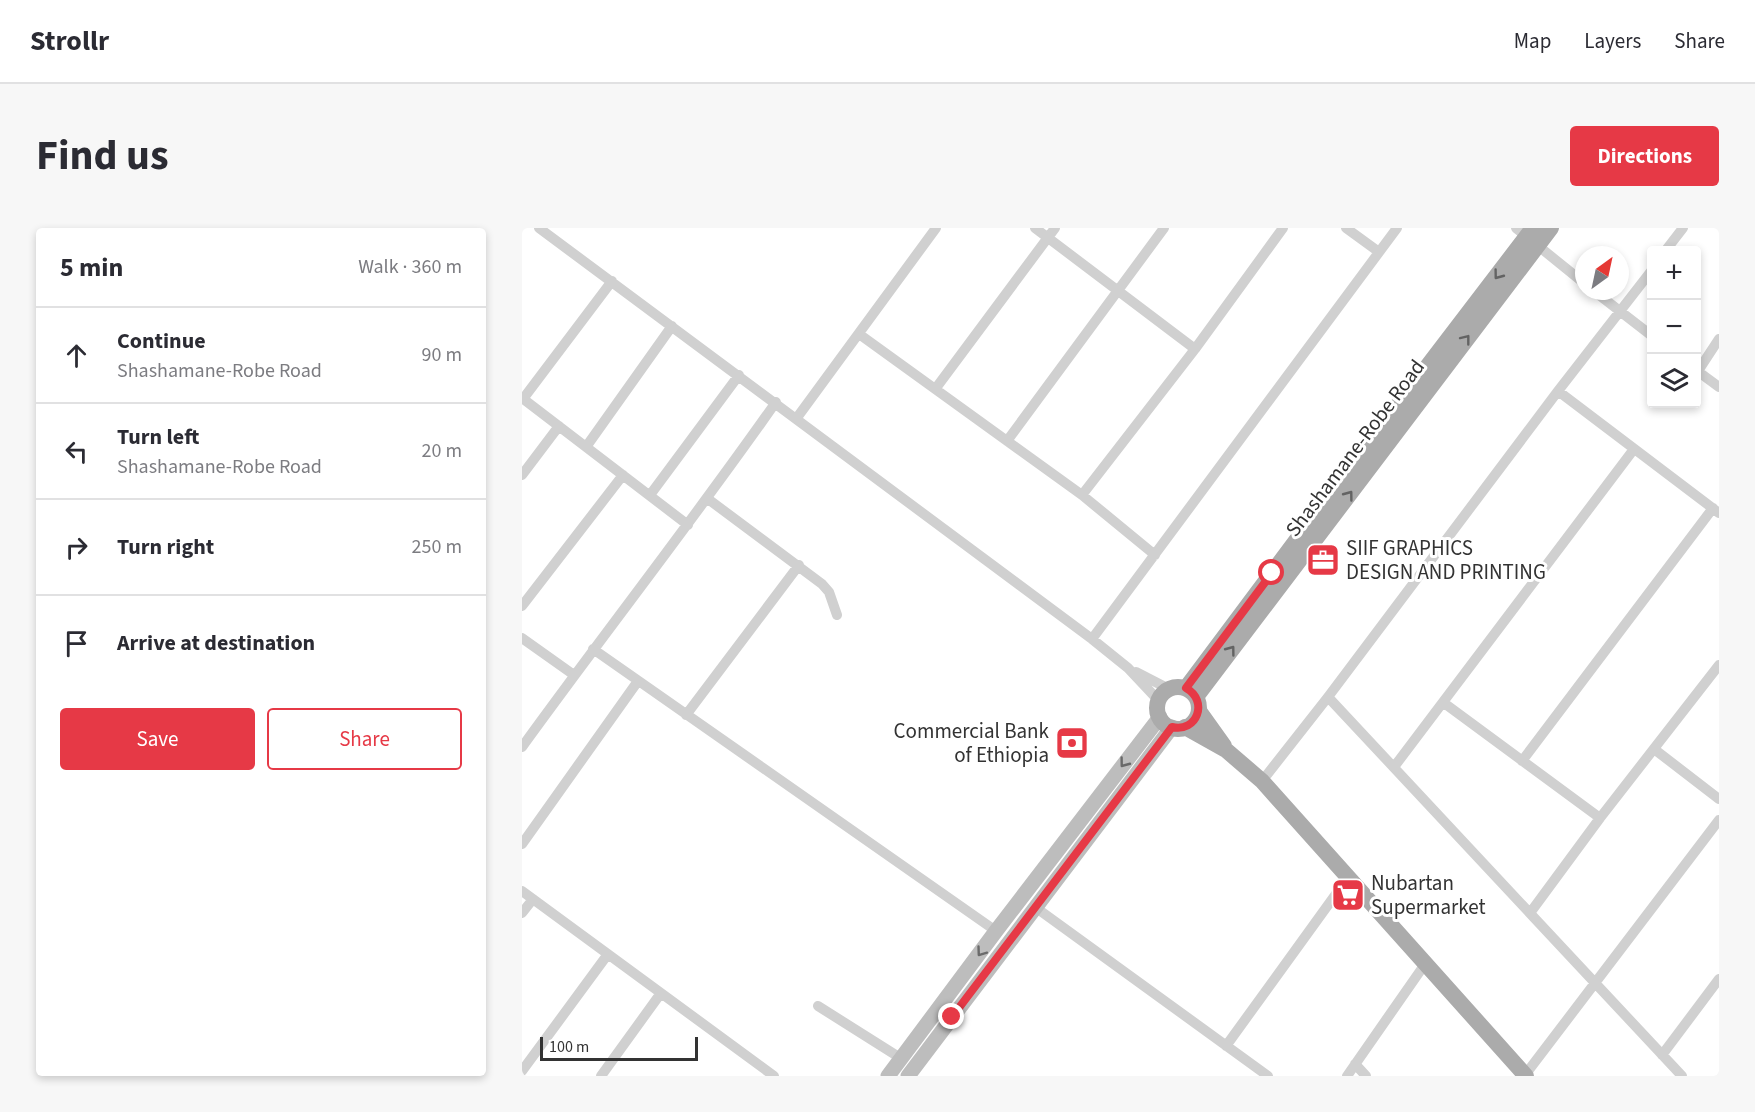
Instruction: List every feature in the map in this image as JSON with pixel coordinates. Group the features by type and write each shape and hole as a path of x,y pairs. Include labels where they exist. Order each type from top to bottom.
{"main road":[{"name":"Shashamane-Robe Road","path":"1178,707 1529,234 1551,228"},
{"path":"1178,707 1262,780 1526,1076"},
{"path":"912,1075 1178,707"},
{"path":"888,1076 996,931 1178,707"}],"street":[{"path":"539,228 776,402 1092,639 1178,707"},
{"path":"796,419 936,228"},
{"path":"1035,228 1195,349"},
{"path":"936,388 1055,228"},
{"path":"1007,441 1164,228"},
{"path":"1082,495 1195,349 1283,228"},
{"path":"1346,228 1379,252"},
{"path":"1092,639 1397,228"},
{"path":"1669,246 1683,228"},
{"path":"1529,234 1575,275"},
{"path":"1262,780 1328,697 1647,277"},
{"path":"612,281 523,398 688,525"},
{"path":"1605,300 1647,332"},
{"path":"586,447 672,326"},
{"path":"859,334 1082,495 1155,555"},
{"path":"1701,364 1719,339"},
{"path":"1701,373 1719,387"},
{"path":"650,495 739,375"},
{"path":"1522,761 1716,511 1558,392"},
{"path":"522,747 593,649 708,499 776,402"},
{"path":"522,475 559,426"},
{"path":"1394,767 1634,449"},
{"path":"522,606 623,475"},
{"path":"708,499 822,584 829,592 837,615"},
{"path":"686,715 799,565"},
{"path":"522,638 574,675"},
{"path":"593,649 996,931"},
{"path":"1530,913 1600,818 1719,665"},
{"path":"1128,668 1178,707"},
{"path":"522,844 638,681"},
{"path":"1328,697 1682,1076"},
{"path":"1444,703 1600,818"},
{"path":"1654,749 1719,799"},
{"path":"1526,1076 1594,982 1719,820"},
{"path":"1226,1046 1349,876"},
{"path":"522,891 774,1076"},
{"path":"522,913 533,899"},
{"path":"1035,907 1268,1076"},
{"path":"522,1071 608,954"},
{"path":"1347,1076 1425,964"},
{"path":"1662,1055 1719,979"},
{"path":"601,1076 661,993"},
{"path":"818,1006 902,1059"},
{"path":"1355,1064 1366,1076"}],"place":[{"name":"SIIF GRAPHICS DESIGN AND PRINTING","path":"1323,560"},
{"name":"Commercial Bank of Ethiopia","path":"1072,743"},
{"name":"Nubartan Supermarket","path":"1348,895"}],"route":[{"path":"952,1017 1172,727 1185,727 1196,719 1199,704 1194,694 1186,688 1272,573"}]}
